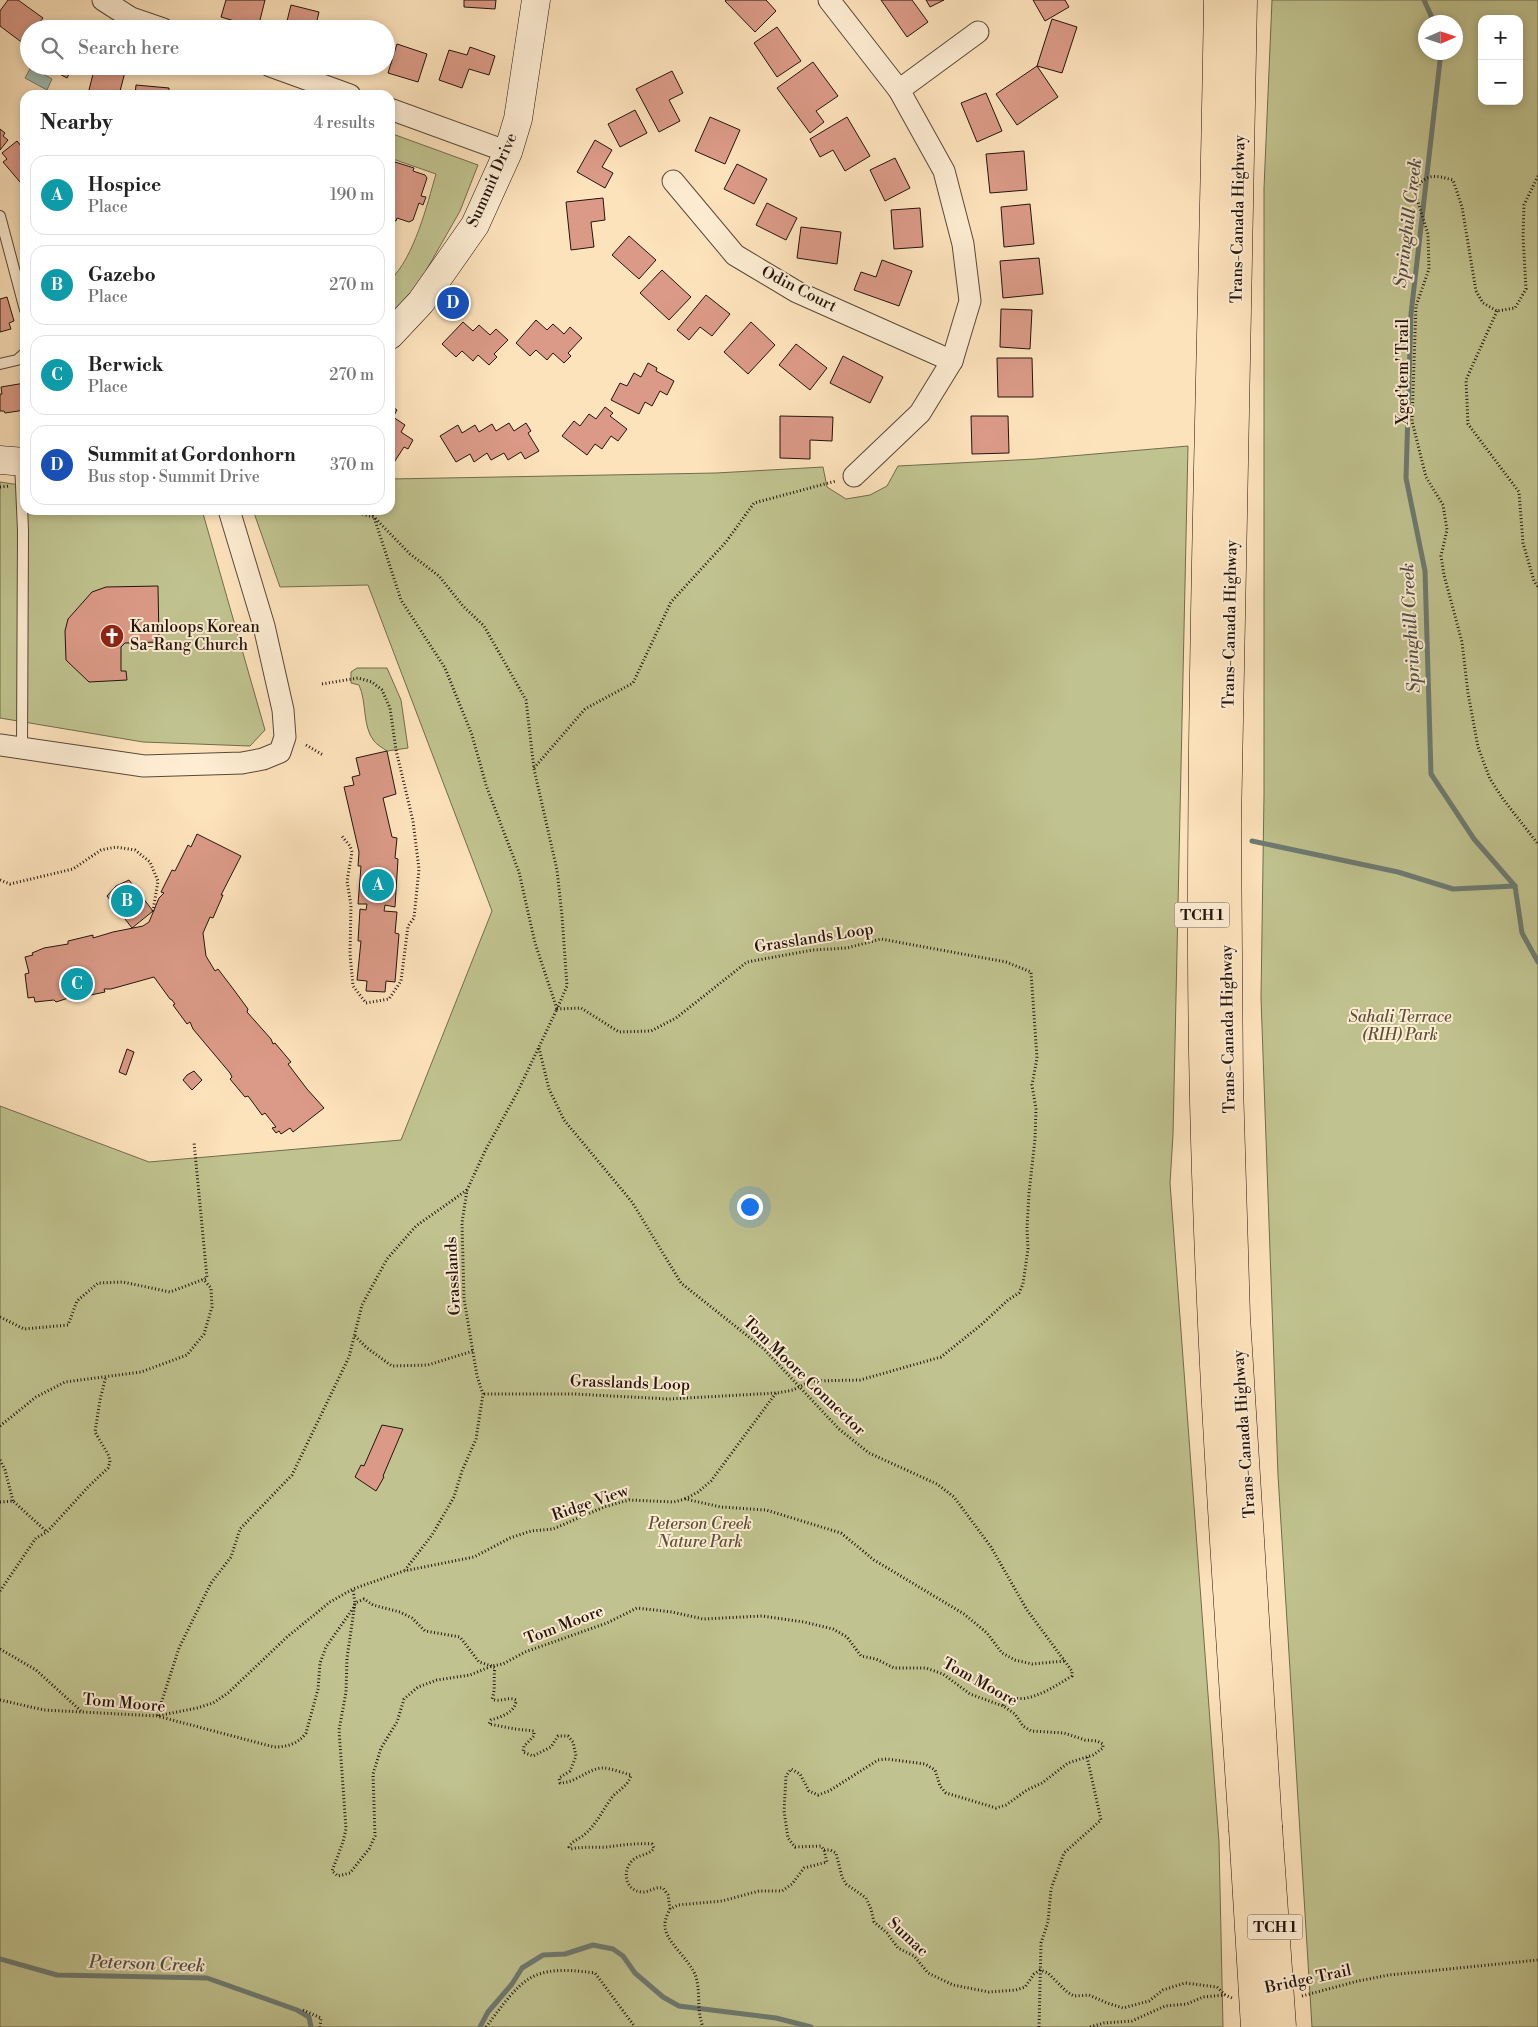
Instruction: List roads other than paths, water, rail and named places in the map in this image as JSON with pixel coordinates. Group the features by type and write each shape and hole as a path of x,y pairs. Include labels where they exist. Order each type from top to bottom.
{"highway":[{"name":"Trans-Canada Highway","path":"1231,6 1227,956 1236,1317 1255,1828 1255,2027"},
{"name":"Trans-Canada Highway","path":"1255,1828 1282,2027"}],"main road":[{"name":"Summit Drive","path":"395,330 421,302 475,225 508,152 518,119 536,0"}],"street":[{"path":"104,0 137,20"},
{"path":"829,0 898,90 944,171 963,244 970,301 952,361 920,413 854,476"},
{"path":"898,90 978,32"},
{"path":"295,75 336,90"},
{"path":"395,111 508,152"},
{"name":"Odin Court","path":"672,181 734,255 797,292 952,361"},
{"path":"0,745 144,766 242,763 263,759 280,752 285,737 283,710 264,626 231,515"}],"lane":[{"path":"0,216 20,291"},
{"path":"0,364 17,360 20,357"},
{"path":"15,462 20,504"},
{"path":"21,515 23,530 22,748"}],"water":[{"path":"27,75 45,75 52,79 47,90 25,78"}],"waterway":[{"name":"Springhill Creek","path":"1424,0 1431,15"},
{"name":"Springhill Creek","path":"1440,60 1411,314 1406,478 1425,571 1431,774 1474,839 1515,886 1522,933 1538,962"},
{"path":"1252,841 1398,872 1453,889 1515,886"},
{"name":"Peterson Creek","path":"480,2027 488,2012 512,1984 522,1968 543,1955 565,1954 593,1945 613,1949 623,1956 635,1973 663,1997 679,2006 776,2018 811,2027"},
{"name":"Peterson Creek","path":"0,1959 57,1975 207,1978 297,2010 309,2017 311,2027"}],"place":[{"name":"Summit at Gordonhorn","path":"453,303"},
{"name":"Kamloops Korean Sa-Rang Church","path":"112,636"},
{"name":"Hospice","path":"378,885"},
{"name":"Gazebo","path":"127,901"},
{"name":"Berwick","path":"77,984"}],"park label":[{"name":"Sahali Terrace (RIH) Park","path":"1400,1026"},
{"name":"Peterson Creek Nature Park","path":"700,1533"}]}
